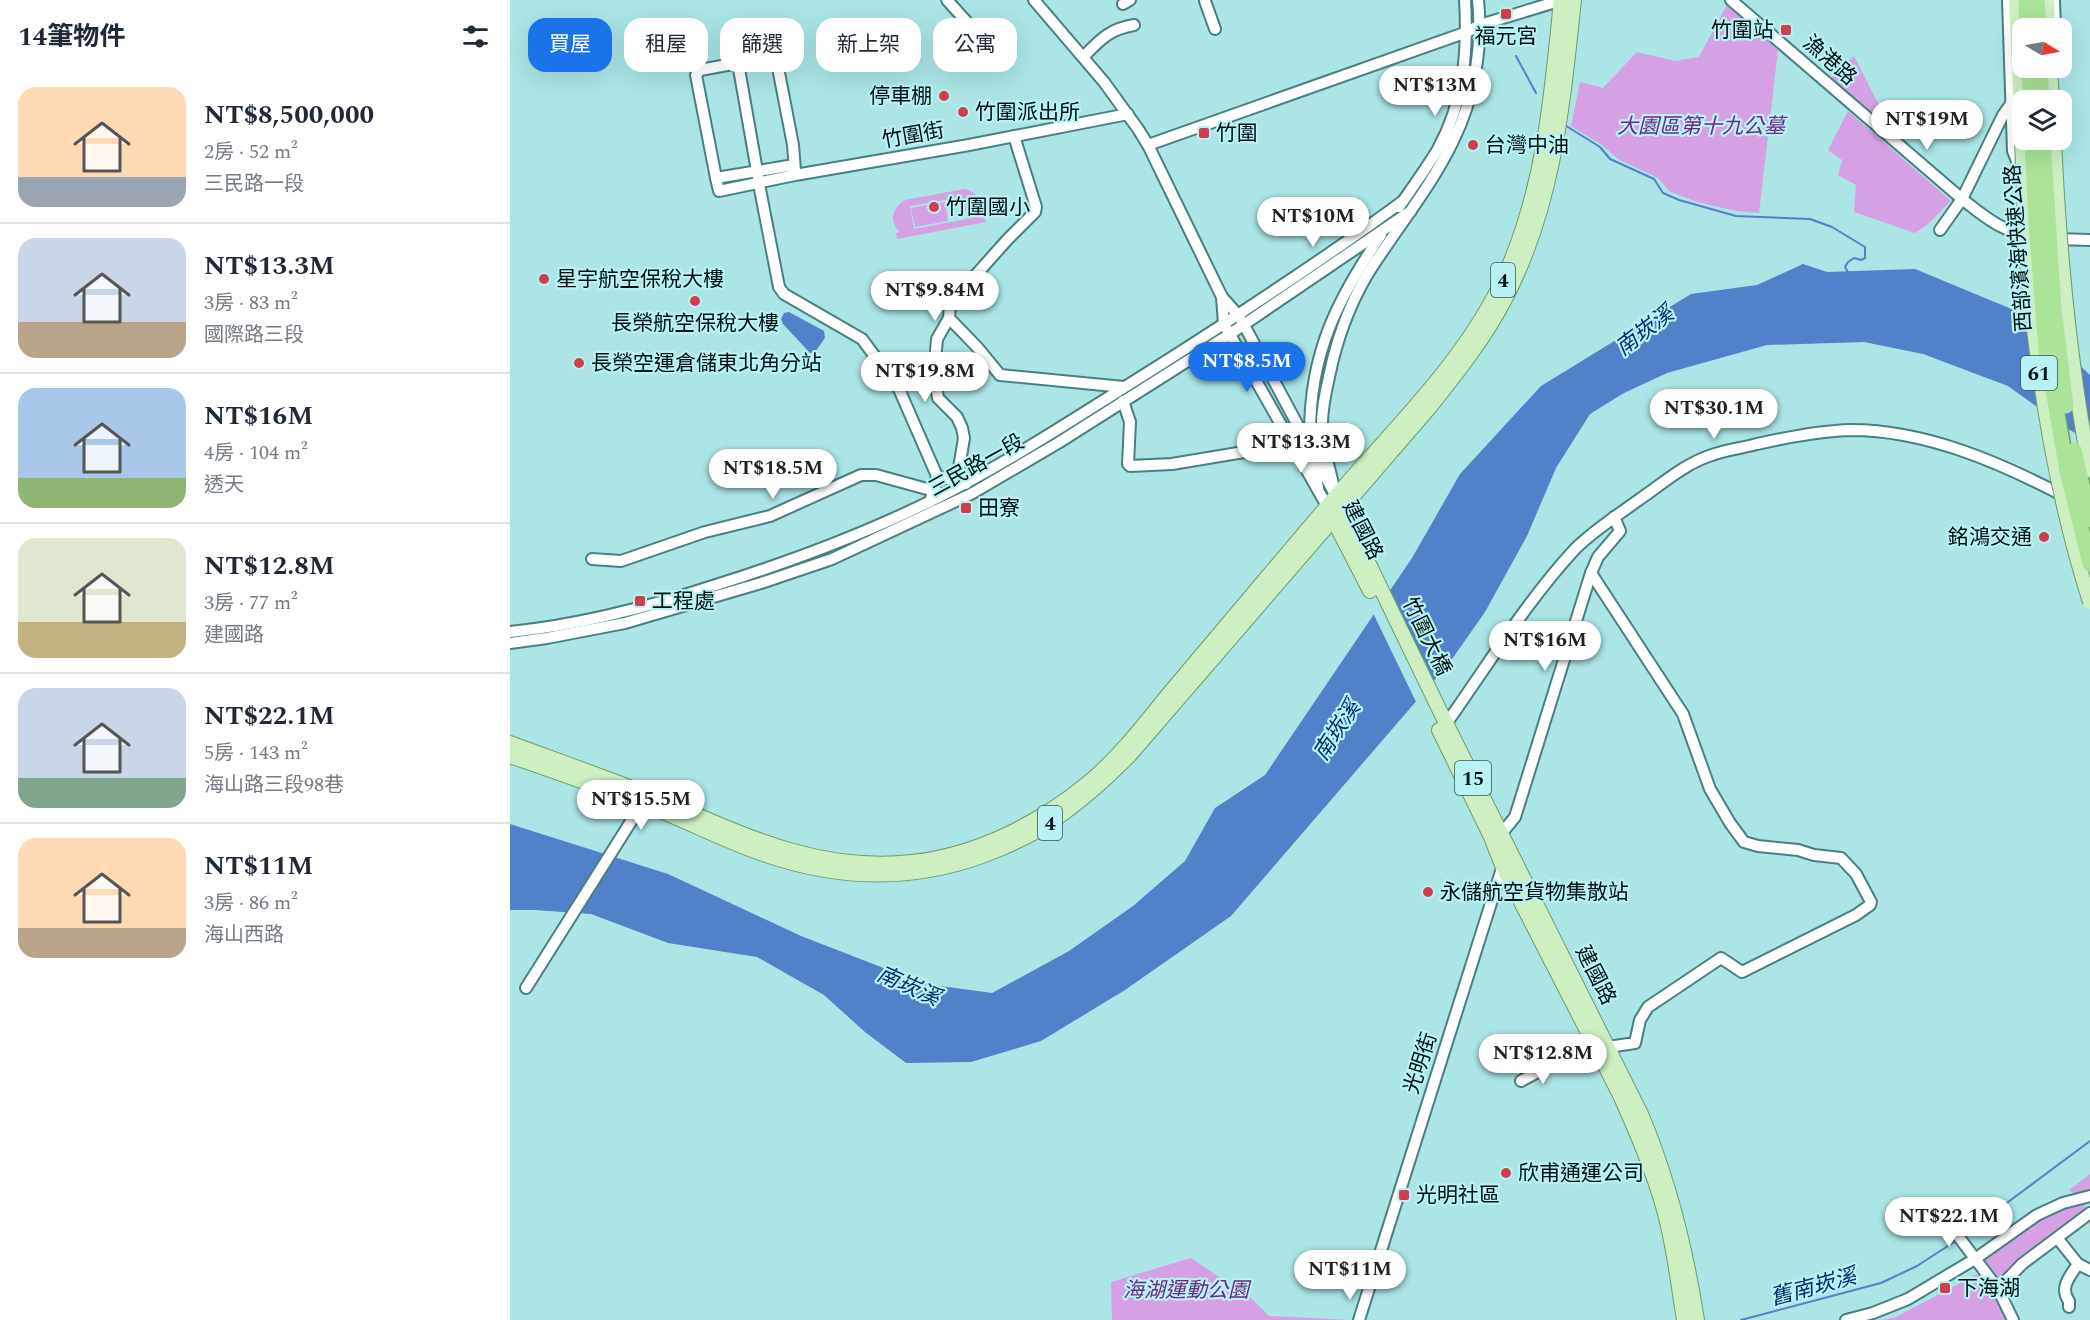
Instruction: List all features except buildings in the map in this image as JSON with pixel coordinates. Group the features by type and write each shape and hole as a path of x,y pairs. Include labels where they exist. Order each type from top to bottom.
{"highway":[{"path":"2026,0 2027,18"},
{"path":"2037,0 2038,18"},
{"name":"西部濱海快速公路","path":"2032,150 2046,350 2067,471 2090,564"},
{"name":"西部濱海快速公路","path":"2044,150 2055,320 2063,387 2077,468 2090,520"}],"main road":[{"name":"4","path":"510,756 642,804 770,856 859,875 914,874 979,858 1046,826 1096,788 1129,756 1419,404 1479,322 1504,276 1524,225 1540,165 1554,78 1561,0"},
{"name":"4","path":"510,743 644,793 772,846 821,859 857,864 914,862 956,853 1003,837 1041,815 1090,781 1134,736 1335,507 1430,407 1466,360 1499,310 1529,247 1545,195 1557,138 1574,0"},
{"name":"61","path":"2016,0 2020,90"},
{"path":"2047,0 2048,18"},
{"name":"61","path":"2023,150 2028,269 2043,401 2068,529 2090,602"},
{"name":"61","path":"2055,150 2061,267 2080,420 2090,470"},
{"name":"建國路","path":"1335,507 1374,587"},
{"name":"竹圍大橋","path":"1374,587 1435,712"},
{"name":"建國路","path":"1435,712 1446,724 1641,1114 1663,1171 1679,1226 1689,1313"},
{"name":"建國路","path":"1435,712 1502,865 1630,1118 1664,1209 1689,1313"}],"street":[{"path":"947,0 963,18"},
{"path":"1034,0 1128,114 1148,145 1222,297 1244,325 1313,456 1335,507"},
{"path":"1335,507 1322,431 1324,396 1330,368 1338,341 1367,276 1441,164 1465,113 1474,74 1473,28 1465,0"},
{"path":"1318,488 1310,434 1312,397 1323,342 1337,306 1358,270 1438,148 1464,73 1478,0"},
{"path":"1148,145 1473,28 1561,0"},
{"name":"漁港路","path":"1731,0 1962,199 1996,224 2016,234 2090,240"},
{"path":"2008,0 2013,151 2028,190 2032,236"},
{"path":"2054,0 2055,15"},
{"path":"2055,15 2059,0"},
{"path":"1205,1 1215,29"},
{"path":"1083,57 1108,33 1121,27 1134,26"},
{"path":"592,559 621,561 705,532 770,516 861,475 876,475 935,495 937,476 899,389 862,339 784,294 779,287 759,184 757,171 738,63 700,70 696,75 716,178 757,171 794,170 793,145 779,72"},
{"path":"1940,230 1962,199 2003,115 2011,104"},
{"name":"竹圍街","path":"716,178 719,191 759,184 794,170 916,154 1128,114"},
{"path":"970,494 958,468 964,438 962,428 957,417 938,398 934,373 937,339 949,318 950,304 1035,212 1036,207 1014,135"},
{"path":"2052,238 2049,188 2054,150"},
{"name":"三民路一段","path":"510,643 625,623 761,584 832,559 970,494 1123,401 1227,329 1238,315 1348,242 1403,201"},
{"name":"三民路一段","path":"510,632 540,629 651,606 753,574 827,547 965,483 1124,387 1227,329 1244,325 1411,211"},
{"path":"1222,297 1227,329 1318,488"},
{"path":"949,318 1000,375 1124,387"},
{"path":"1123,401 1130,422 1128,464 1130,466 1172,464 1250,451 1289,437"},
{"path":"1446,724 1541,589 1577,548 1682,469 1709,456 1818,432 1852,430 1892,434 1927,440 1958,450 2026,477 2090,510"},
{"path":"937,476 965,483"},
{"name":"建國路","path":"1318,488 1335,507"},
{"name":"光明街","path":"1359,1320 1502,865 1505,841 1515,817 1591,573 1598,557 1620,531 1614,518"},
{"path":"1591,573 1683,714 1710,789 1744,842 1841,858 1856,874 1871,902 1856,915 1742,972 1721,958 1648,1007 1640,1020 1635,1043 1608,1047"},
{"path":"526,988 642,804"},
{"path":"1521,1081 1593,1042"},
{"path":"1846,1320 1874,1313 1908,1299 1975,1258 2037,1215 2063,1203 2090,1196"},
{"path":"1998,1289 2022,1264 2090,1214"},
{"path":"1946,1220 1998,1289 2013,1320"},
{"path":"2058,1239 2078,1264 2090,1270"},
{"path":"2069,1307 2064,1288 2078,1264"}],"green space":[{"name":"大園區第十九公墓","path":"1727,5 1778,50 1759,213 1736,211 1697,202 1669,191 1658,178 1618,159 1602,145 1571,126 1580,82 1603,88 1637,52 1675,61 1699,57"},
{"name":"大園區第十九公墓","path":"1854,56 1892,131 1830,79"},
{"name":"大園區第十九公墓","path":"1848,111 1951,201 1927,225 1915,233 1854,212 1856,185 1838,175 1842,160 1828,150"},
{"path":"965,189 978,196 982,203 979,217 984,217 986,222 897,239 896,233 900,232 894,224 893,215 904,200","holes":["962,197 967,219 914,229 910,206"]},
{"path":"945,202 948,221 915,227 911,208"},
{"path":"2090,1174 2090,1191 2075,1194 2069,1190"},
{"path":"2084,1204 2087,1211 1998,1280 1983,1259 2043,1215"},
{"name":"海湖運動公園","path":"1191,1258 1253,1300 1269,1316 1350,1320 1112,1320 1111,1282"},
{"path":"1979,1273 1998,1301 2005,1320 1882,1320 1896,1317"}],"water":[{"name":"南崁溪","path":"1803,264 1827,272 1915,269 2026,315 2090,375 2090,441 2068,429 2008,386 1923,354 1864,342 1767,345 1667,373 1624,393 1590,414 1556,468 1527,536 1485,612 1450,662 1231,916 1125,990 1041,1041 971,1062 906,1063 865,1032 824,995 757,957 668,943 591,914 510,910 510,824 668,874 801,936 881,967 911,982 992,993 1069,951 1133,906 1185,861 1215,808 1265,775 1412,558 1460,474 1541,386 1691,294 1757,285"},
{"path":"789,312 824,331 825,338 815,352 810,353 783,324 781,319 784,313"}],"pier":[{"path":"1387,589 1434,684 1417,704 1372,611"}],"waterway":[{"path":"1516,56 1536,93"},
{"path":"1563,124 1600,147 1610,159 1654,179 1663,193 1679,200 1736,216 1810,219 1832,227 1865,247 1865,258 1861,260 1854,258 1845,267 1849,274"},
{"name":"舊南崁溪","path":"1965,1234 2090,1141"},
{"name":"舊南崁溪","path":"1741,1320 1881,1283 1917,1266 1954,1242"}],"place":[{"name":"福元宮","path":"1506,14"},
{"name":"竹圍站","path":"1786,30"},
{"name":"停車棚","path":"944,96"},
{"name":"竹圍派出所","path":"963,112"},
{"name":"竹圍","path":"1204,133"},
{"name":"台灣中油","path":"1473,145"},
{"name":"竹圍國小","path":"934,207"},
{"name":"星宇航空保稅大樓","path":"544,279"},
{"name":"長榮航空保稅大樓","path":"695,301"},
{"name":"長榮空運倉儲東北角分站","path":"579,363"},
{"name":"田寮","path":"966,508"},
{"name":"銘鴻交通","path":"2044,537"},
{"name":"工程處","path":"640,601"},
{"name":"永儲航空貨物集散站","path":"1428,892"},
{"name":"欣甫通運公司","path":"1506,1173"},
{"name":"光明社區","path":"1404,1195"},
{"name":"下海湖","path":"1945,1288"}]}
